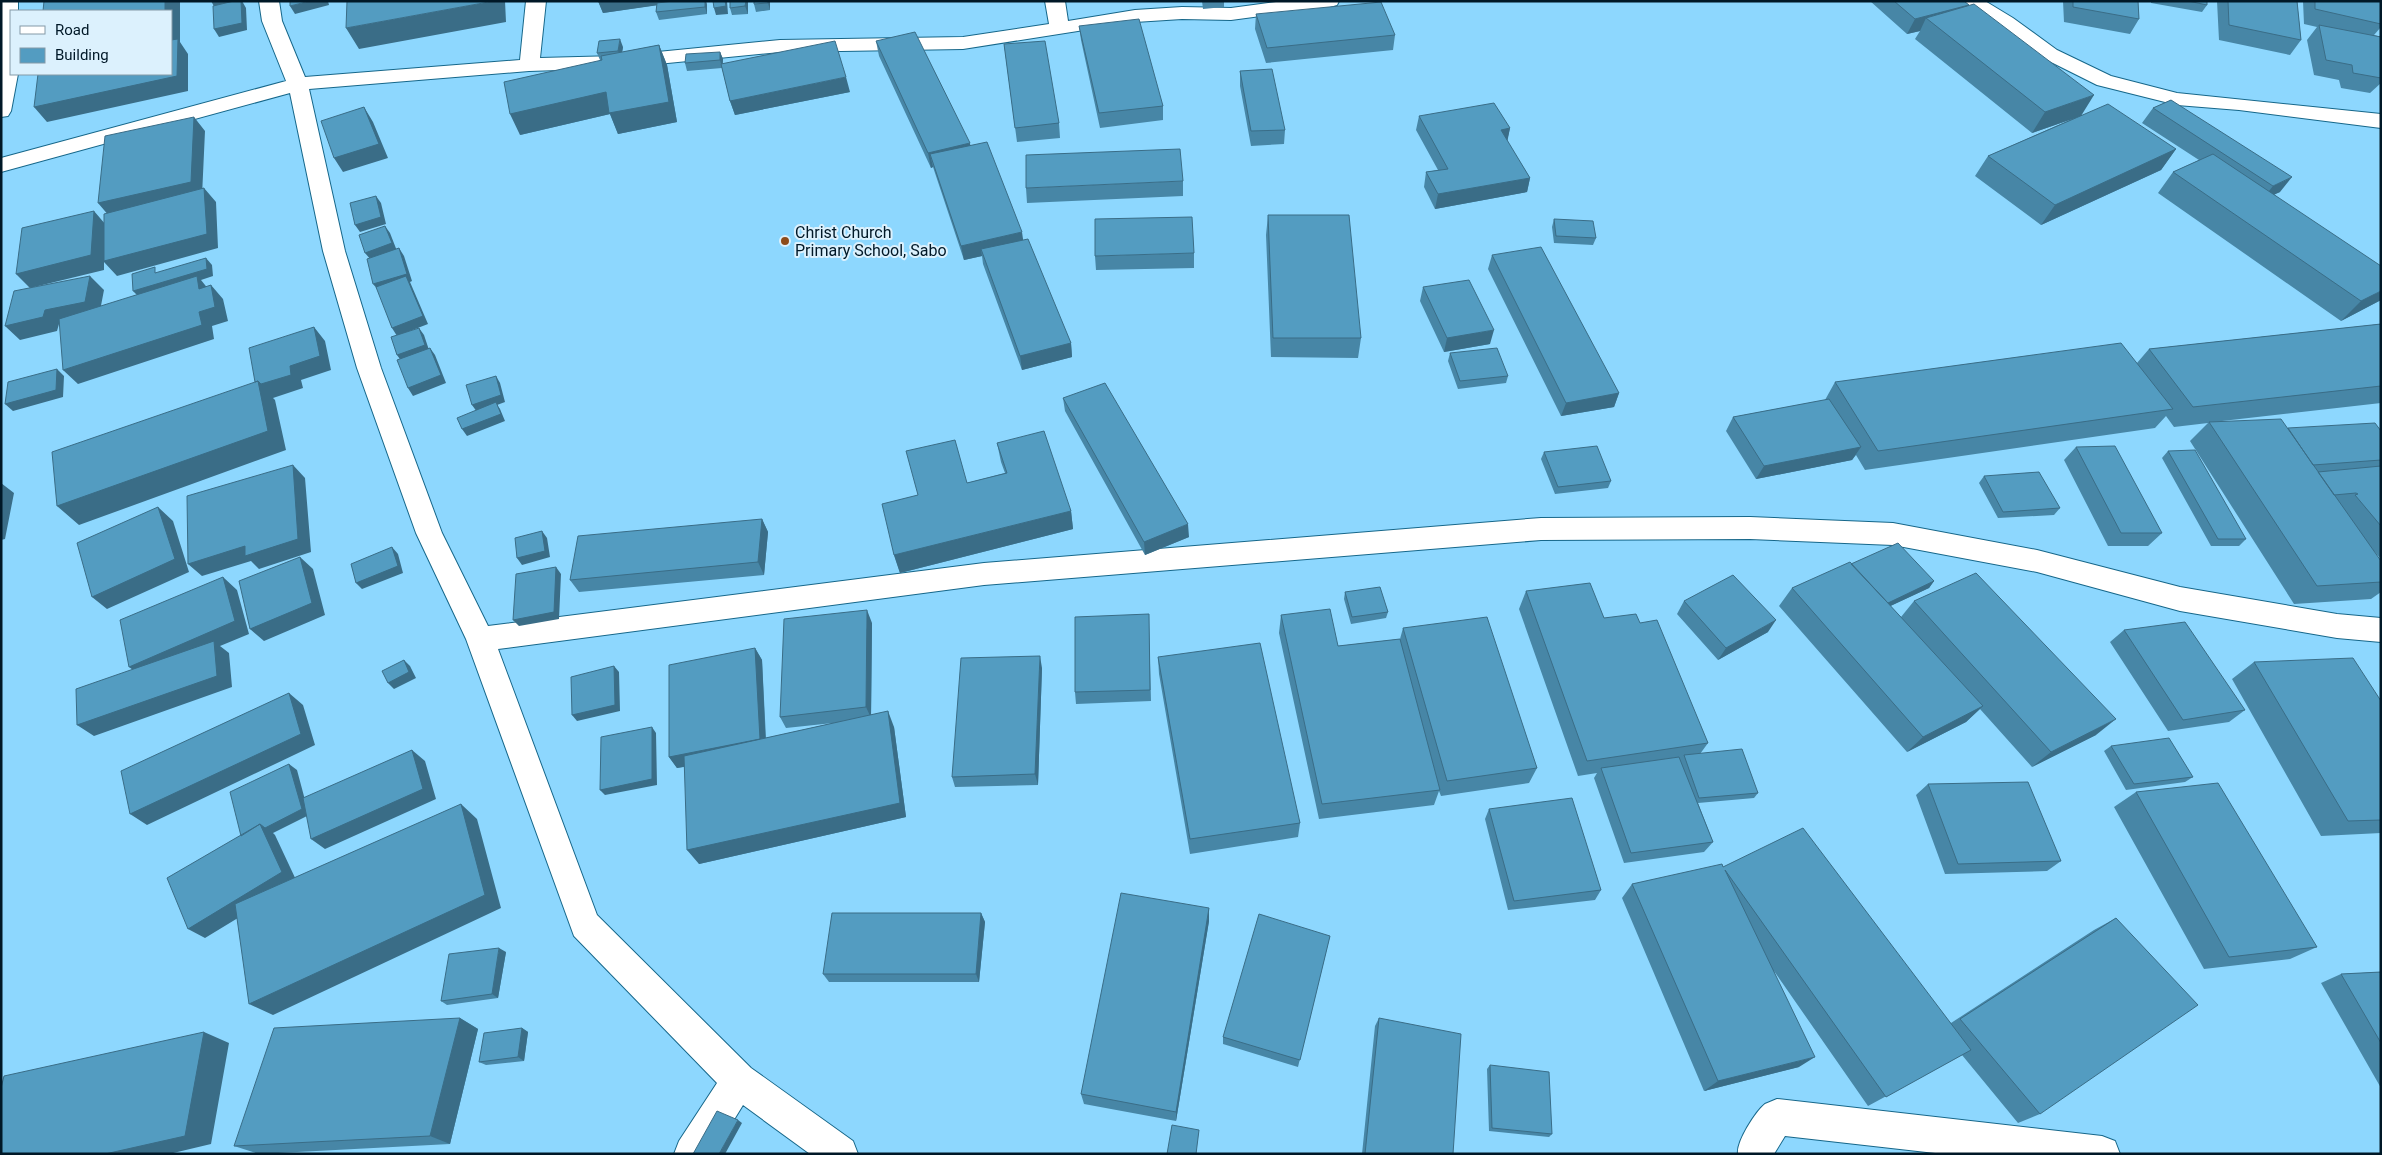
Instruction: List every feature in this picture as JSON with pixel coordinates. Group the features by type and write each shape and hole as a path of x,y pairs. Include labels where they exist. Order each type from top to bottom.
{"street":[{"path":"1,111 10,61 8,1"},
{"path":"270,1 272,21 298,84 334,251 369,368 429,533 480,639 585,924 740,1080 840,1154"},
{"path":"529,64 536,1"},
{"path":"1056,1 1059,27"},
{"path":"4,161 298,84 529,64 617,62 780,46 962,43 1134,16 1182,13 1231,14 1330,1"},
{"path":"1971,1 2006,22 2050,54 2104,81 2177,99 2239,104 2381,121"},
{"path":"480,639 984,574 1561,529 1750,528 1893,534 2037,561 2180,599 2336,626 2381,630"},
{"path":"692,1154 740,1080"},
{"path":"1756,1154 1755,1148 1777,1117 2102,1154"}],"building":[{"path":"44,1 165,1 165,10 43,10"},
{"path":"241,1 242,23 214,29 213,6"},
{"path":"290,1 310,1 290,6"},
{"path":"347,1 494,1 346,28"},
{"path":"705,1 705,7 656,12 657,3"},
{"path":"713,1 725,1 726,6 714,8"},
{"path":"730,1 746,1 745,6 730,8"},
{"path":"754,1 768,1 768,3 754,4"},
{"path":"1894,1 1964,1 1969,5 1915,19"},
{"path":"2073,1 2138,1 2139,19 2073,7"},
{"path":"2188,1 2207,1 2207,5"},
{"path":"2228,1 2297,1 2301,40 2229,25"},
{"path":"2315,1 2381,1 2381,24 2315,9"},
{"path":"1381,2 1395,35 1267,48 1256,14"},
{"path":"1974,4 2094,95 2045,112 1926,18"},
{"path":"1139,19 1163,106 1099,113 1079,26"},
{"path":"2319,25 2381,37 2381,78 2353,73 2352,65 2326,60"},
{"path":"915,32 970,143 928,153 876,41"},
{"path":"178,39 177,76 34,107 38,75 172,75 172,40"},
{"path":"620,39 618,51 597,53 599,41"},
{"path":"835,41 846,77 730,101 721,64"},
{"path":"1045,41 1059,123 1015,128 1004,44"},
{"path":"659,45 669,102 609,113 606,92 510,114 504,82 602,60 601,56"},
{"path":"720,52 720,60 685,63 686,54"},
{"path":"1272,69 1285,130 1251,131 1240,71"},
{"path":"2171,100 2292,177 2273,186 2153,108"},
{"path":"1494,103 1510,128 1501,130 1530,178 1438,194 1426,172 1448,169 1419,116"},
{"path":"2108,104 2176,149 2055,205 1988,156"},
{"path":"364,107 379,144 334,158 321,121"},
{"path":"194,117 191,182 98,203 105,136"},
{"path":"987,142 1022,232 961,246 930,154"},
{"path":"1180,149 1183,181 1026,188 1026,155"},
{"path":"2213,154 2381,266 2381,291 2361,301 2173,172"},
{"path":"204,188 207,234 104,261 104,214"},
{"path":"376,196 381,217 355,225 350,203"},
{"path":"94,211 91,255 16,274 22,228"},
{"path":"1268,215 1349,215 1361,338 1273,338"},
{"path":"1192,217 1194,253 1095,256 1095,219"},
{"path":"1554,219 1593,221 1596,238 1556,236"},
{"path":"385,226 392,243 365,253 359,235"},
{"path":"1028,239 1071,343 1020,356 981,249"},
{"path":"1541,247 1619,393 1566,403 1492,255"},
{"path":"399,248 407,274 373,284 367,259"},
{"path":"206,258 207,269 133,291 132,274 155,267 155,273"},
{"path":"90,276 85,302 45,310 43,317 5,326 14,291"},
{"path":"197,276 199,289 211,285 215,307 199,312 202,325 63,370 59,319"},
{"path":"406,276 423,316 392,328 376,287"},
{"path":"1469,280 1494,330 1447,338 1423,287"},
{"path":"2381,324 2381,386 2193,407 2149,349"},
{"path":"314,327 320,356 290,366 291,375 261,384 258,381 255,382 249,348"},
{"path":"419,328 425,345 397,355 391,337"},
{"path":"2121,343 2173,409 1878,451 1835,382"},
{"path":"430,348 441,375 408,388 397,360"},
{"path":"1497,348 1508,376 1460,381 1450,353"},
{"path":"57,369 56,390 5,404 8,382"},
{"path":"496,376 501,395 472,405 466,385"},
{"path":"258,381 268,431 57,506 52,452"},
{"path":"1105,383 1188,524 1144,542 1063,398"},
{"path":"1829,399 1861,447 1764,466 1733,417"},
{"path":"496,402 501,414 462,429 457,418"},
{"path":"2281,419 2381,561 2381,582 2317,586 2209,422"},
{"path":"2375,423 2381,431 2381,460 2313,465 2288,428"},
{"path":"1044,431 1071,511 894,555 882,504 918,495 906,451 955,440 967,483 1007,473 997,443"},
{"path":"1597,446 1611,481 1558,487 1544,452"},
{"path":"2115,446 2162,533 2121,533 2076,447"},
{"path":"2195,450 2246,539 2218,539 2168,451"},
{"path":"293,465 298,539 245,556 245,546 188,564 187,496"},
{"path":"2381,466 2381,526 2355,495 2358,494 2334,495 2318,472"},
{"path":"2039,472 2060,508 2003,512 1984,476"},
{"path":"158,507 175,559 92,597 77,543"},
{"path":"762,519 758,562 570,580 578,536"},
{"path":"542,531 545,551 517,558 515,538"},
{"path":"1898,543 1934,581 1888,603 1851,564"},
{"path":"392,547 398,566 356,583 351,564"},
{"path":"300,557 312,603 250,629 239,581"},
{"path":"1850,562 1983,706 1923,737 1792,588"},
{"path":"556,567 554,612 513,620 516,574"},
{"path":"1976,573 2116,719 2051,752 1914,601"},
{"path":"1733,575 1776,620 1726,648 1684,601"},
{"path":"223,577 235,621 129,667 120,620"},
{"path":"1590,583 1604,618 1636,614 1640,623 1657,620 1708,743 1587,761 1526,591"},
{"path":"1380,587 1388,612 1352,617 1345,592"},
{"path":"1330,609 1338,646 1400,639 1440,790 1322,804 1281,615"},
{"path":"867,610 866,707 780,717 784,619"},
{"path":"1149,614 1150,690 1075,692 1075,617"},
{"path":"1487,617 1537,768 1447,781 1403,628"},
{"path":"2185,622 2245,710 2183,720 2124,630"},
{"path":"214,641 217,676 77,725 76,689"},
{"path":"1260,643 1300,823 1190,839 1158,657"},
{"path":"755,648 760,739 669,757 669,665"},
{"path":"1040,656 1035,774 952,777 961,658"},
{"path":"2353,658 2381,701 2381,820 2348,821 2254,662"},
{"path":"404,660 409,672 388,683 382,671"},
{"path":"614,666 615,705 572,715 571,677"},
{"path":"289,693 301,734 130,814 121,771"},
{"path":"888,711 900,803 687,850 684,756"},
{"path":"652,727 652,779 600,790 601,737"},
{"path":"2169,738 2193,777 2134,784 2111,746"},
{"path":"1742,749 1758,793 1699,798 1684,755"},
{"path":"412,750 423,789 311,839 303,798"},
{"path":"1679,757 1713,842 1631,853 1601,768"},
{"path":"289,764 302,809 265,828 260,824 241,836 230,792"},
{"path":"2028,782 2061,861 1958,864 1928,784"},
{"path":"2218,783 2317,947 2229,957 2136,792"},
{"path":"1572,798 1601,890 1514,901 1489,809"},
{"path":"461,804 485,895 249,1004 235,904"},
{"path":"260,824 282,872 188,929 167,878"},
{"path":"1803,828 1971,1050 1886,1097 1725,870 1815,1057 1718,1081 1632,884 1722,864 1723,867"},
{"path":"1121,893 1209,908 1176,1112 1081,1094"},
{"path":"832,913 981,913 976,974 823,974"},
{"path":"1259,914 1330,936 1300,1060 1223,1037"},
{"path":"2116,918 2198,1005 2040,1114 1960,1019"},
{"path":"499,948 492,994 441,1001 449,954"},
{"path":"2381,972 2381,1043 2341,974"},
{"path":"460,1018 430,1136 234,1146 274,1028"},
{"path":"1379,1018 1461,1034 1453,1154 1365,1154"},
{"path":"522,1028 518,1057 479,1062 484,1033"},
{"path":"204,1032 185,1136 105,1154 1,1154 1,1088 4,1076"},
{"path":"1490,1065 1549,1072 1552,1134 1492,1128"},
{"path":"717,1111 738,1120 719,1154 693,1154"},
{"path":"1172,1125 1199,1130 1196,1154 1167,1154"}],"place":[{"name":"Christ Church Primary School, Sabo","path":"785,241"}]}
